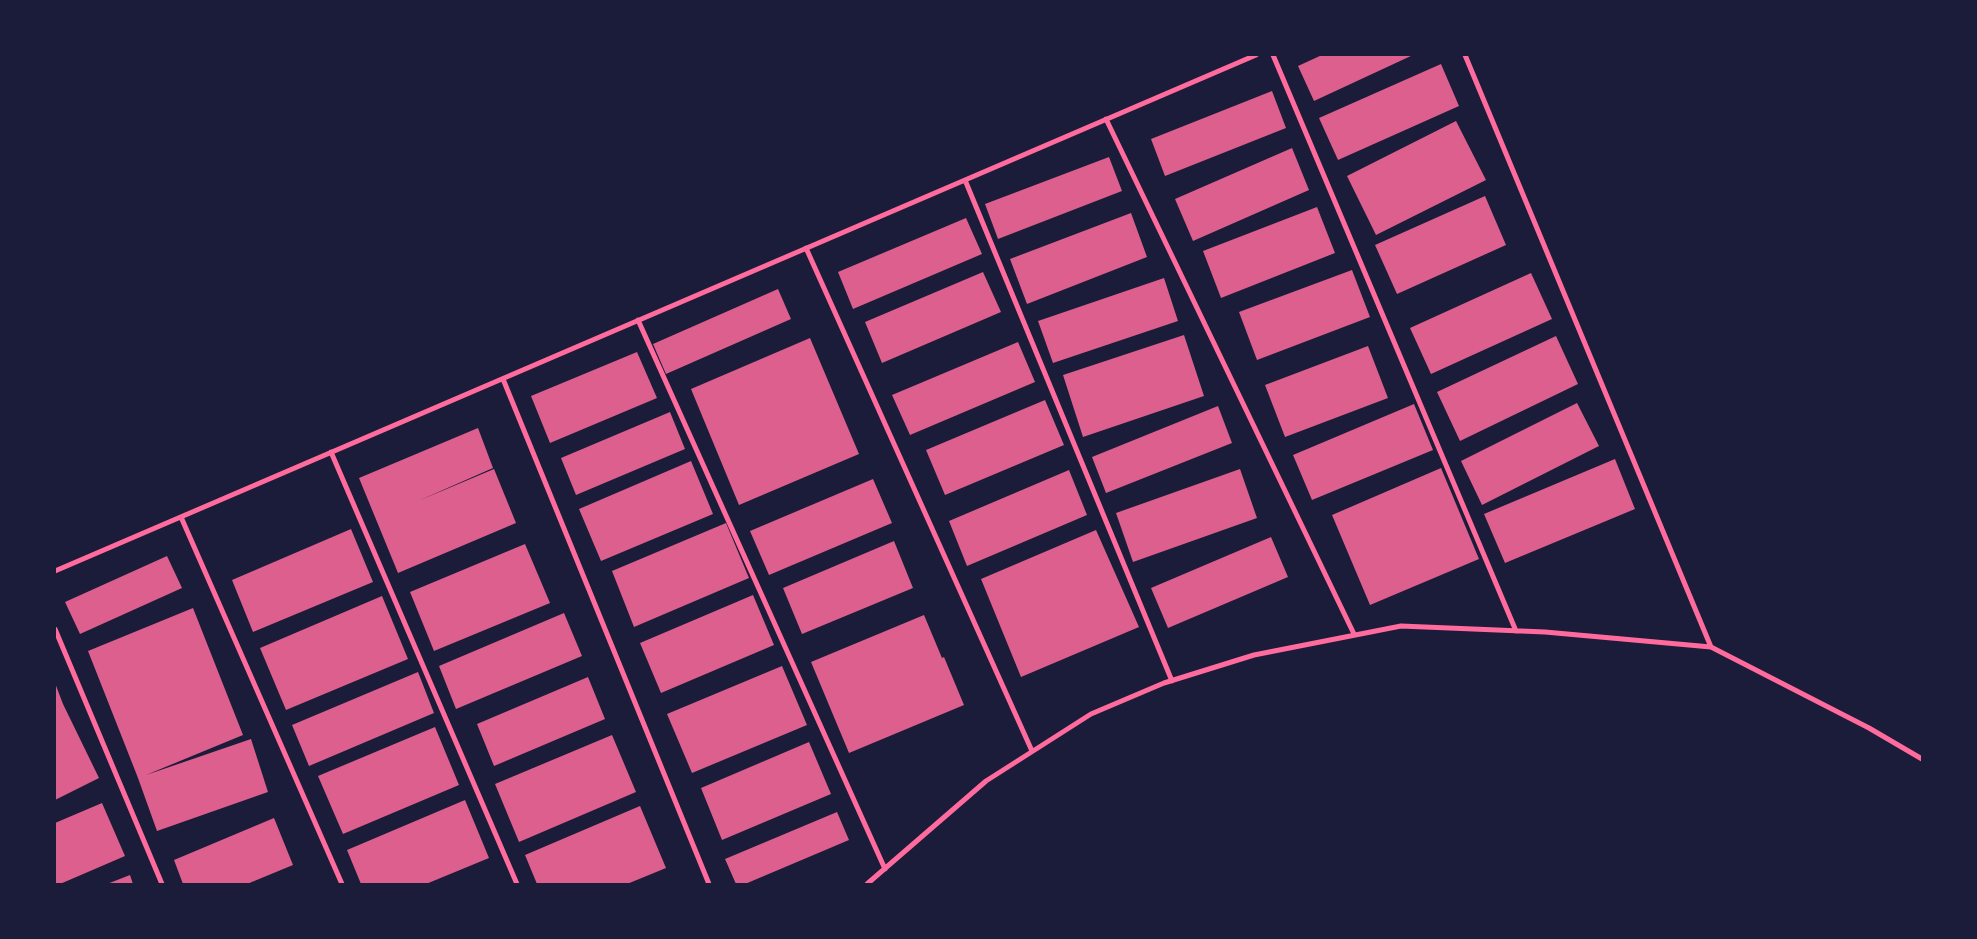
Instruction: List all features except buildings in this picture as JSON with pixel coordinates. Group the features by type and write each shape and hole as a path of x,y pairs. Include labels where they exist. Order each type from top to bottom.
{"street":[{"path":"55,571 1256,55"},
{"path":"1273,55 1516,631"},
{"path":"1466,55 1711,647"},
{"path":"1106,119 1354,634"},
{"path":"965,180 1172,681"},
{"path":"806,248 1032,751"},
{"path":"638,320 885,869"},
{"path":"503,379 709,884"},
{"path":"331,452 517,884"},
{"path":"181,517 342,884"},
{"path":"867,884 986,781 1091,714 1172,681 1254,655 1401,626 1516,631 1711,647 1870,728 1922,759"},
{"path":"55,629 162,884"}]}
